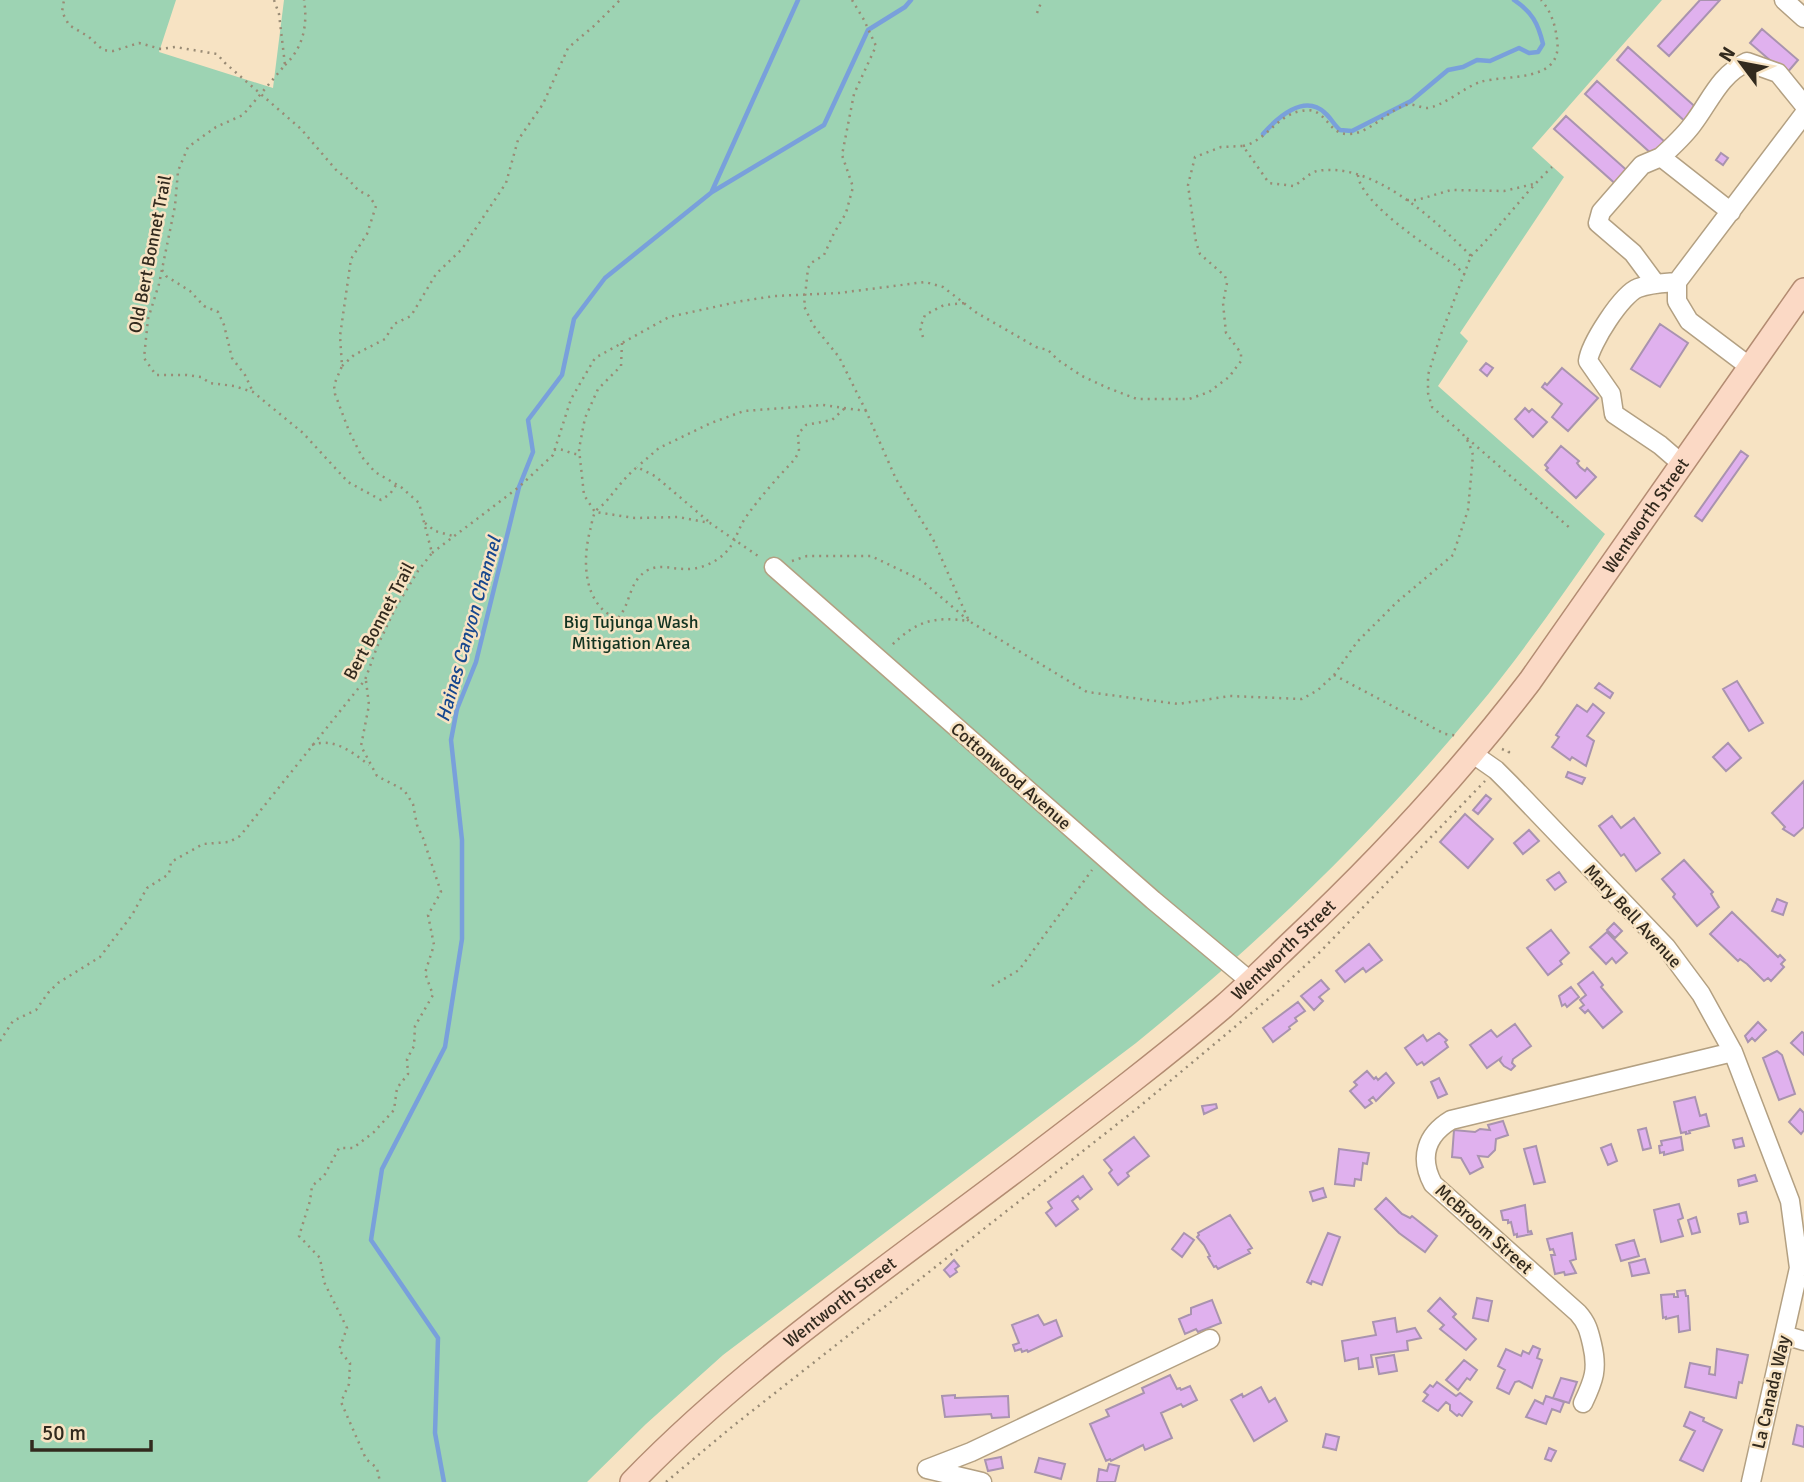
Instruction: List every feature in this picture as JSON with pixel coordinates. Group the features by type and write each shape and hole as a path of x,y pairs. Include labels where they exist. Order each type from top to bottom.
{"main road":[{"name":"Wentworth Street","path":"632,1482 672,1441 755,1369 1039,1153 1223,1006 1343,892 1479,747 1530,681 1804,290"}],"street":[{"path":"1784,0 1804,18"},
{"path":"1656,284 1633,254 1598,223 1601,212 1642,165 1661,158 1693,125 1721,80 1736,67 1746,62 1778,73 1804,105"},
{"path":"1750,367 1689,321 1676,301 1678,282 1804,114"},
{"path":"1661,158 1731,212"},
{"path":"1678,282 1636,289 1621,304 1589,351 1588,361 1611,394 1614,414 1682,464"},
{"name":"Cottonwood Avenue","path":"774,567 1102,856 1250,981"},
{"name":"Mary Bell Avenue","path":"1479,747 1496,769 1666,947 1701,994 1733,1052 1790,1201 1801,1265"},
{"name":"McBroom Street","path":"1583,1404 1595,1374 1596,1361 1587,1324 1433,1184 1427,1173 1426,1148 1440,1127 1451,1120 1733,1052"},
{"name":"La Canada Way","path":"1751,1482 1801,1265"},
{"path":"1784,1335 1804,1340"},
{"path":"925,1475 1210,1339"},
{"path":"925,1475 982,1482"}],"path":[{"name":"Bert Bonnet Trail","path":"0,1041 13,1021 36,1010 58,983 100,957 132,915 147,888 169,874 171,862 203,844 229,842 240,836 365,680 395,609 432,553 419,503 396,484 375,472 362,457 335,394 334,385 342,366 340,336 351,259 367,234 376,206 369,196 337,171 301,129 217,54 175,47 161,49 139,43 113,51 103,50 89,37 69,25 62,12 64,0"},
{"path":"274,0 279,14 285,65"},
{"name":"Old Bert Bonnet Trail","path":"304,0 306,13 302,42 294,56 243,115 216,128 188,147 178,172 175,206 145,338 144,358 156,375 187,374 201,377 210,383 253,392 303,433 348,482 381,500 390,494 396,484"},
{"path":"342,366 354,355 384,339 394,324 411,316 436,274 462,249 506,183 518,141 543,104 568,48 620,0"},
{"path":"852,0 876,46 854,94 842,155 853,187 846,213 824,255 808,268 804,306 813,325 839,357 896,479 933,539 969,621"},
{"path":"1037,13 1042,0"},
{"path":"432,553 519,487 553,455 570,399 594,358 669,317 742,301 925,282 943,287 977,313 1036,347 1048,350 1082,376 1137,399 1189,399 1209,392 1237,369 1241,353 1226,334 1223,303 1227,283 1225,276 1200,254 1196,242 1188,185 1195,158 1221,147 1255,144 1284,117 1296,111 1310,109 1320,113 1340,133 1351,134 1406,105 1427,108 1478,83 1497,78 1532,75 1548,67 1558,43 1551,17 1541,0"},
{"path":"1243,146 1269,183 1294,186 1315,171 1348,172 1388,187 1407,200 1471,256"},
{"path":"1552,167 1471,256 1440,337 1428,375 1427,393 1432,407 1570,529"},
{"path":"1358,175 1359,185 1385,213 1465,275"},
{"path":"1407,200 1417,200 1451,190 1504,191 1534,184"},
{"path":"162,270 166,276 191,291 204,306 218,312 232,358 245,375 253,392"},
{"path":"923,337 920,328 925,315 944,305 965,303"},
{"path":"622,342 621,366 598,389 585,418 580,454 584,495 595,512 635,518 678,517 710,523"},
{"path":"845,408 832,420 806,425 799,434 799,451 795,459 744,519 736,541 723,556 706,565 686,570 666,566 650,569 637,578 628,592 625,610 617,618 606,614 595,599 584,565 595,512 623,479 659,448 711,422 744,411 823,405 845,408 866,411"},
{"path":"637,467 655,477 710,523 774,567 807,556 871,556 921,580 969,621 1087,692 1178,704 1230,696 1279,700 1302,699 1318,690 1334,674 1357,642 1396,602 1454,555 1468,510 1473,455 1462,433"},
{"path":"554,450 580,454"},
{"path":"424,522 435,531 453,536"},
{"path":"878,659 909,630 928,621 947,618 969,621"},
{"path":"1334,674 1445,734 1479,747 1509,752 1496,769"},
{"path":"365,680 369,705 361,746 377,776 404,790 413,804 416,825 424,838 441,892 428,915 434,945 425,972 432,995 415,1026 414,1046 407,1059 408,1074 397,1088 394,1110 374,1132 353,1148 339,1148 324,1176 312,1186 299,1236 320,1258 324,1282 347,1328 339,1350 351,1363 349,1384 341,1402 366,1459 377,1468 380,1482"},
{"path":"312,746 328,742 337,745 372,767"},
{"path":"992,986 1018,970 1102,856"}],"green space":[{"name":"Big Tujunga Wash Mitigation Area","path":"0,0 176,0 159,52 273,88 284,0 1662,0 1532,148 1564,177 1460,333 1468,341 1438,386 1605,534 1542,624 1436,756 1355,844 1270,927 1136,1043 723,1355 646,1424 587,1482 0,1482"}],"building":[{"path":"1700,0 1720,0 1669,56 1658,46"},
{"path":"1762,29 1798,60 1786,74 1750,43"},
{"path":"1628,47 1700,111 1688,124 1617,60"},
{"path":"1597,81 1665,142 1653,155 1585,94"},
{"path":"1566,116 1631,174 1619,187 1554,129"},
{"path":"1721,153 1728,158 1723,165 1716,160"},
{"path":"1660,324 1688,343 1660,387 1631,369"},
{"path":"1486,363 1493,368 1487,376 1480,370"},
{"path":"1562,368 1598,398 1568,431 1552,417 1562,404 1542,387"},
{"path":"1525,408 1529,412 1532,409 1547,422 1533,437 1515,419"},
{"path":"1561,446 1579,461 1577,463 1580,467 1585,471 1587,468 1596,477 1576,498 1546,470 1548,468 1545,465"},
{"path":"1741,451 1748,456 1702,521 1695,516"},
{"path":"1737,681 1763,723 1749,731 1723,689"},
{"path":"1599,683 1613,693 1610,698 1595,688"},
{"path":"1593,704 1604,713 1587,736 1594,741 1586,766 1572,757 1570,760 1552,747 1559,737 1556,735 1577,705 1587,712"},
{"path":"1728,743 1741,758 1726,771 1713,757"},
{"path":"1568,772 1585,778 1582,784 1566,777"},
{"path":"1804,781 1804,827 1794,836 1783,829 1785,827 1772,813"},
{"path":"1486,795 1491,799 1478,814 1473,810"},
{"path":"1465,814 1493,839 1468,868 1440,842"},
{"path":"1612,816 1621,828 1634,818 1660,853 1636,871 1599,826"},
{"path":"1529,830 1539,841 1523,854 1514,843"},
{"path":"1684,860 1713,892 1711,894 1719,907 1697,926 1662,879"},
{"path":"1559,872 1566,882 1555,890 1547,880"},
{"path":"1777,899 1787,903 1783,915 1772,911"},
{"path":"1732,912 1778,957 1780,955 1785,960 1781,964 1784,967 1771,981 1768,978 1764,981 1747,964 1740,959 1738,961 1710,934"},
{"path":"1614,923 1622,931 1615,938 1607,930"},
{"path":"1551,930 1569,953 1560,961 1562,964 1548,975 1527,948"},
{"path":"1607,932 1627,953 1616,963 1612,958 1606,964 1590,947"},
{"path":"1369,944 1382,960 1366,972 1363,968 1345,982 1336,971"},
{"path":"1593,972 1603,985 1601,987 1622,1012 1603,1028 1588,1010 1585,1013 1580,1008 1584,1005 1580,1000 1586,995 1578,984"},
{"path":"1321,980 1329,989 1319,997 1323,1001 1314,1010 1301,996"},
{"path":"1571,987 1579,997 1567,1007 1565,1004 1562,1006 1559,996"},
{"path":"1298,1002 1305,1011 1295,1018 1297,1021 1290,1029 1273,1042 1263,1028"},
{"path":"1758,1022 1766,1030 1755,1041 1752,1038 1748,1042 1745,1036"},
{"path":"1515,1024 1531,1046 1513,1059 1515,1066 1511,1070 1504,1066 1501,1058 1487,1068 1470,1045 1491,1030 1497,1037"},
{"path":"1439,1033 1447,1040 1445,1042 1448,1047 1424,1065 1422,1062 1417,1065 1405,1048 1423,1035 1427,1041"},
{"path":"1804,1033 1804,1055 1791,1043"},
{"path":"1777,1051 1782,1055 1795,1094 1779,1100 1763,1058"},
{"path":"1367,1071 1378,1080 1386,1073 1394,1083 1376,1101 1373,1097 1369,1100 1372,1103 1365,1108 1350,1091 1357,1085 1354,1082"},
{"path":"1439,1078 1447,1094 1438,1098 1431,1082"},
{"path":"1695,1097 1700,1116 1706,1114 1709,1126 1686,1134 1681,1133 1674,1102"},
{"path":"1216,1104 1217,1108 1204,1114 1202,1106"},
{"path":"1800,1109 1804,1113 1804,1130 1801,1134 1789,1122"},
{"path":"1503,1121 1508,1135 1496,1139 1495,1150 1488,1157 1478,1156 1483,1167 1470,1174 1461,1158 1452,1157 1454,1130 1490,1130 1488,1125"},
{"path":"1646,1128 1651,1148 1643,1150 1638,1130"},
{"path":"1134,1137 1149,1156 1127,1173 1129,1176 1118,1185 1104,1160"},
{"path":"1681,1137 1683,1150 1664,1155 1664,1152 1660,1153 1661,1141"},
{"path":"1742,1138 1744,1146 1735,1148 1733,1140"},
{"path":"1611,1144 1617,1161 1608,1165 1601,1148"},
{"path":"1536,1146 1545,1182 1534,1184 1524,1149"},
{"path":"1339,1149 1369,1153 1367,1164 1363,1163 1361,1180 1355,1179 1354,1186 1335,1184"},
{"path":"1755,1175 1757,1181 1739,1186 1738,1180"},
{"path":"1083,1176 1092,1189 1080,1199 1078,1196 1072,1201 1078,1209 1056,1226 1046,1213 1052,1208 1048,1202"},
{"path":"1323,1188 1326,1197 1313,1201 1310,1192"},
{"path":"1386,1198 1402,1214 1410,1218 1412,1216 1437,1236 1425,1252 1399,1233 1375,1209"},
{"path":"1679,1204 1683,1218 1678,1220 1683,1236 1661,1242 1654,1210"},
{"path":"1525,1205 1528,1232 1531,1231 1532,1234 1517,1237 1511,1222 1503,1220 1501,1211"},
{"path":"1746,1212 1748,1222 1740,1224 1738,1214"},
{"path":"1230,1215 1252,1248 1248,1250 1250,1253 1218,1269 1214,1267 1204,1245 1197,1237 1198,1233"},
{"path":"1696,1217 1700,1232 1692,1234 1688,1220"},
{"path":"1184,1233 1194,1240 1182,1257 1172,1249"},
{"path":"1328,1233 1340,1237 1322,1285 1312,1281 1311,1284 1307,1282"},
{"path":"1572,1233 1576,1259 1570,1261 1576,1273 1555,1274 1551,1255 1555,1255 1553,1249 1550,1250 1547,1239"},
{"path":"1634,1240 1639,1256 1621,1261 1616,1245"},
{"path":"1645,1259 1649,1273 1632,1276 1629,1263"},
{"path":"954,1260 959,1266 955,1269 957,1272 950,1277 944,1270"},
{"path":"1685,1290 1688,1296 1690,1330 1679,1332 1678,1316 1663,1318 1661,1295 1674,1294 1674,1297 1678,1297 1677,1291"},
{"path":"1440,1298 1456,1314 1453,1317 1476,1339 1466,1350 1440,1329 1444,1325 1428,1311"},
{"path":"1477,1298 1492,1301 1488,1321 1473,1318"},
{"path":"1212,1300 1221,1323 1185,1334 1179,1319 1191,1314 1191,1308"},
{"path":"1038,1315 1044,1325 1056,1320 1062,1336 1028,1352 1022,1352 1021,1349 1015,1351 1013,1345 1019,1343 1012,1325"},
{"path":"1395,1318 1397,1332 1415,1328 1421,1338 1407,1341 1408,1350 1371,1355 1373,1367 1359,1369 1358,1358 1345,1361 1342,1341 1376,1335 1373,1322"},
{"path":"1533,1346 1540,1349 1537,1358 1542,1360 1532,1388 1519,1381 1515,1382 1509,1394 1497,1388 1505,1370 1498,1366 1506,1349 1521,1356 1523,1351 1529,1354"},
{"path":"1717,1349 1748,1355 1736,1398 1685,1387 1690,1363 1710,1367 1709,1374 1715,1375"},
{"path":"1394,1355 1397,1371 1379,1374 1376,1358"},
{"path":"1464,1360 1477,1370 1458,1390 1446,1380"},
{"path":"1170,1375 1177,1389 1190,1386 1197,1400 1161,1413 1172,1438 1145,1450 1143,1445 1106,1461 1090,1424 1109,1416 1106,1410 1144,1393 1142,1388"},
{"path":"1561,1378 1577,1382 1569,1403 1553,1398"},
{"path":"1437,1382 1456,1396 1460,1393 1472,1402 1462,1416 1457,1416 1450,1410 1450,1405 1446,1402 1438,1411 1423,1401 1428,1395 1424,1392"},
{"path":"1261,1387 1269,1402 1275,1398 1287,1421 1254,1441 1231,1400"},
{"path":"955,1395 955,1398 1008,1396 1009,1417 992,1418 991,1414 945,1417 942,1396"},
{"path":"1546,1396 1564,1402 1560,1412 1552,1409 1546,1424 1526,1417 1535,1400 1543,1404"},
{"path":"1690,1412 1722,1430 1703,1471 1680,1460 1695,1431 1684,1426"},
{"path":"1797,1425 1804,1427 1804,1447 1793,1444"},
{"path":"1326,1434 1339,1437 1336,1450 1323,1447"},
{"path":"1549,1448 1556,1451 1551,1461 1545,1459"},
{"path":"1001,1457 1003,1468 988,1471 985,1460"},
{"path":"1039,1458 1065,1464 1061,1479 1035,1472"},
{"path":"1109,1464 1119,1466 1115,1482 1097,1482 1099,1469 1107,1471"}],"waterway":[{"path":"712,191 798,0"},
{"name":"Haines Canyon Channel","path":"444,1482 435,1433 438,1338 371,1240 382,1169 445,1047 462,939 462,840 451,740 457,709 476,662 519,487 533,452 528,420 562,375 574,319 605,278 712,192 824,125 868,30 905,7 911,0"},
{"path":"1263,134 1291,110 1308,106 1325,113 1340,130 1352,131 1411,101 1448,70 1477,60 1490,61 1519,48 1529,53 1538,52 1543,44 1536,24 1530,14 1514,0"}]}
